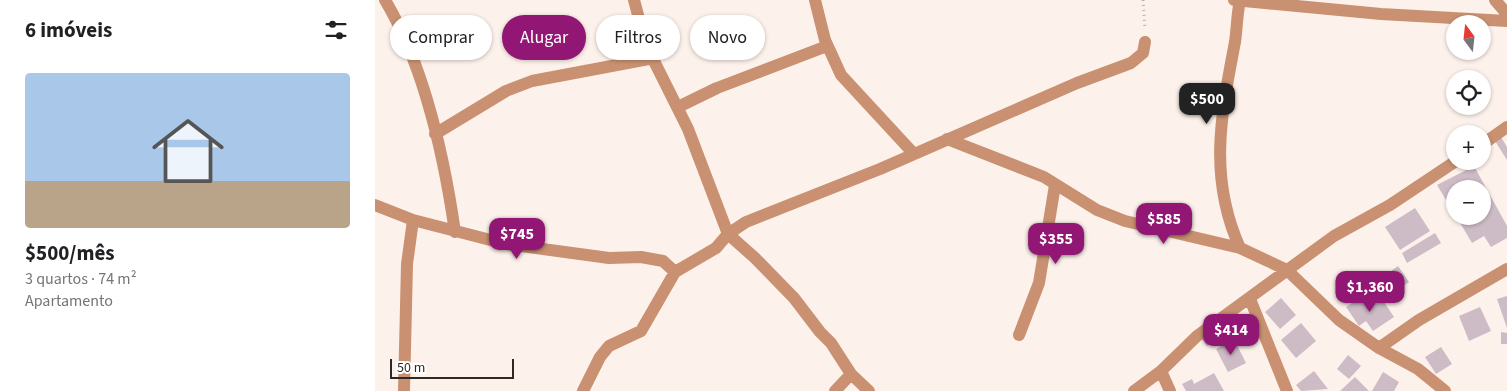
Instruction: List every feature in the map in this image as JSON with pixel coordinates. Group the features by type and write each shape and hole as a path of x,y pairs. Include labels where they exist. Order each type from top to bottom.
{"street":[{"path":"375,6 381,0"},
{"path":"385,0 414,56 449,193 455,232"},
{"path":"634,0 638,15"},
{"path":"815,0 827,46 841,75 914,154"},
{"path":"1495,0 1507,14"},
{"path":"1240,248 1232,230 1223,194 1221,156 1221,112 1238,26 1238,1 1381,14 1507,21"},
{"path":"583,391 600,357 609,346 641,331 675,272 716,248 728,234 746,222 914,154 1077,83 1131,63 1143,53 1145,42"},
{"path":"677,107 717,88 827,46"},
{"path":"435,134 505,91 533,81 643,60"},
{"path":"655,60 688,128 728,234 794,298 820,332 831,343 851,374 869,391"},
{"path":"1491,139 1507,128"},
{"path":"947,139 1019,166 1097,210 1125,221 1240,248 1287,270 1339,320 1379,348 1418,369 1445,391"},
{"path":"1134,391 1161,372 1197,336 1334,236 1390,205 1446,168"},
{"path":"1019,335 1039,283 1055,185"},
{"path":"375,205 413,220 506,244 609,258 641,257 663,262 675,272"},
{"path":"404,391 407,264 413,220"},
{"path":"1379,348 1419,320 1507,269"},
{"path":"1250,299 1287,391"},
{"path":"1161,372 1170,391"},
{"path":"835,391 851,374"}],"path":[{"path":"1143,0 1145,42"}],"building":[{"path":"1501,137 1507,147 1507,160 1495,141"},
{"path":"1466,170 1476,170 1482,180 1447,180"},
{"path":"1446,180 1446,200 1437,185"},
{"path":"1491,197 1507,226 1507,238 1491,247 1484,236 1472,243 1461,225 1491,225"},
{"path":"1415,208 1430,231 1400,250 1385,227"},
{"path":"1435,233 1441,243 1407,263 1402,253"},
{"path":"1398,266 1409,282 1391,295 1380,279"},
{"path":"1507,296 1507,328 1497,299"},
{"path":"1361,297 1369,308 1382,299 1394,317 1373,331 1366,321 1359,326 1346,307"},
{"path":"1281,298 1296,315 1280,329 1265,312"},
{"path":"1480,307 1491,331 1469,341 1459,316"},
{"path":"1301,323 1316,341 1296,358 1281,340"},
{"path":"1211,331 1217,340 1207,346 1201,338"},
{"path":"1501,332 1507,333 1507,344 1501,344"},
{"path":"1234,339 1246,363 1228,372 1216,349"},
{"path":"1441,347 1452,364 1436,374 1425,357"},
{"path":"1348,355 1361,366 1349,379 1337,369"},
{"path":"1314,371 1328,389 1301,391 1296,385"},
{"path":"1383,372 1399,382 1394,391 1372,391"},
{"path":"1214,373 1224,391 1186,391 1182,384 1192,379 1194,384"},
{"path":"1355,377 1369,391 1340,391"}]}
